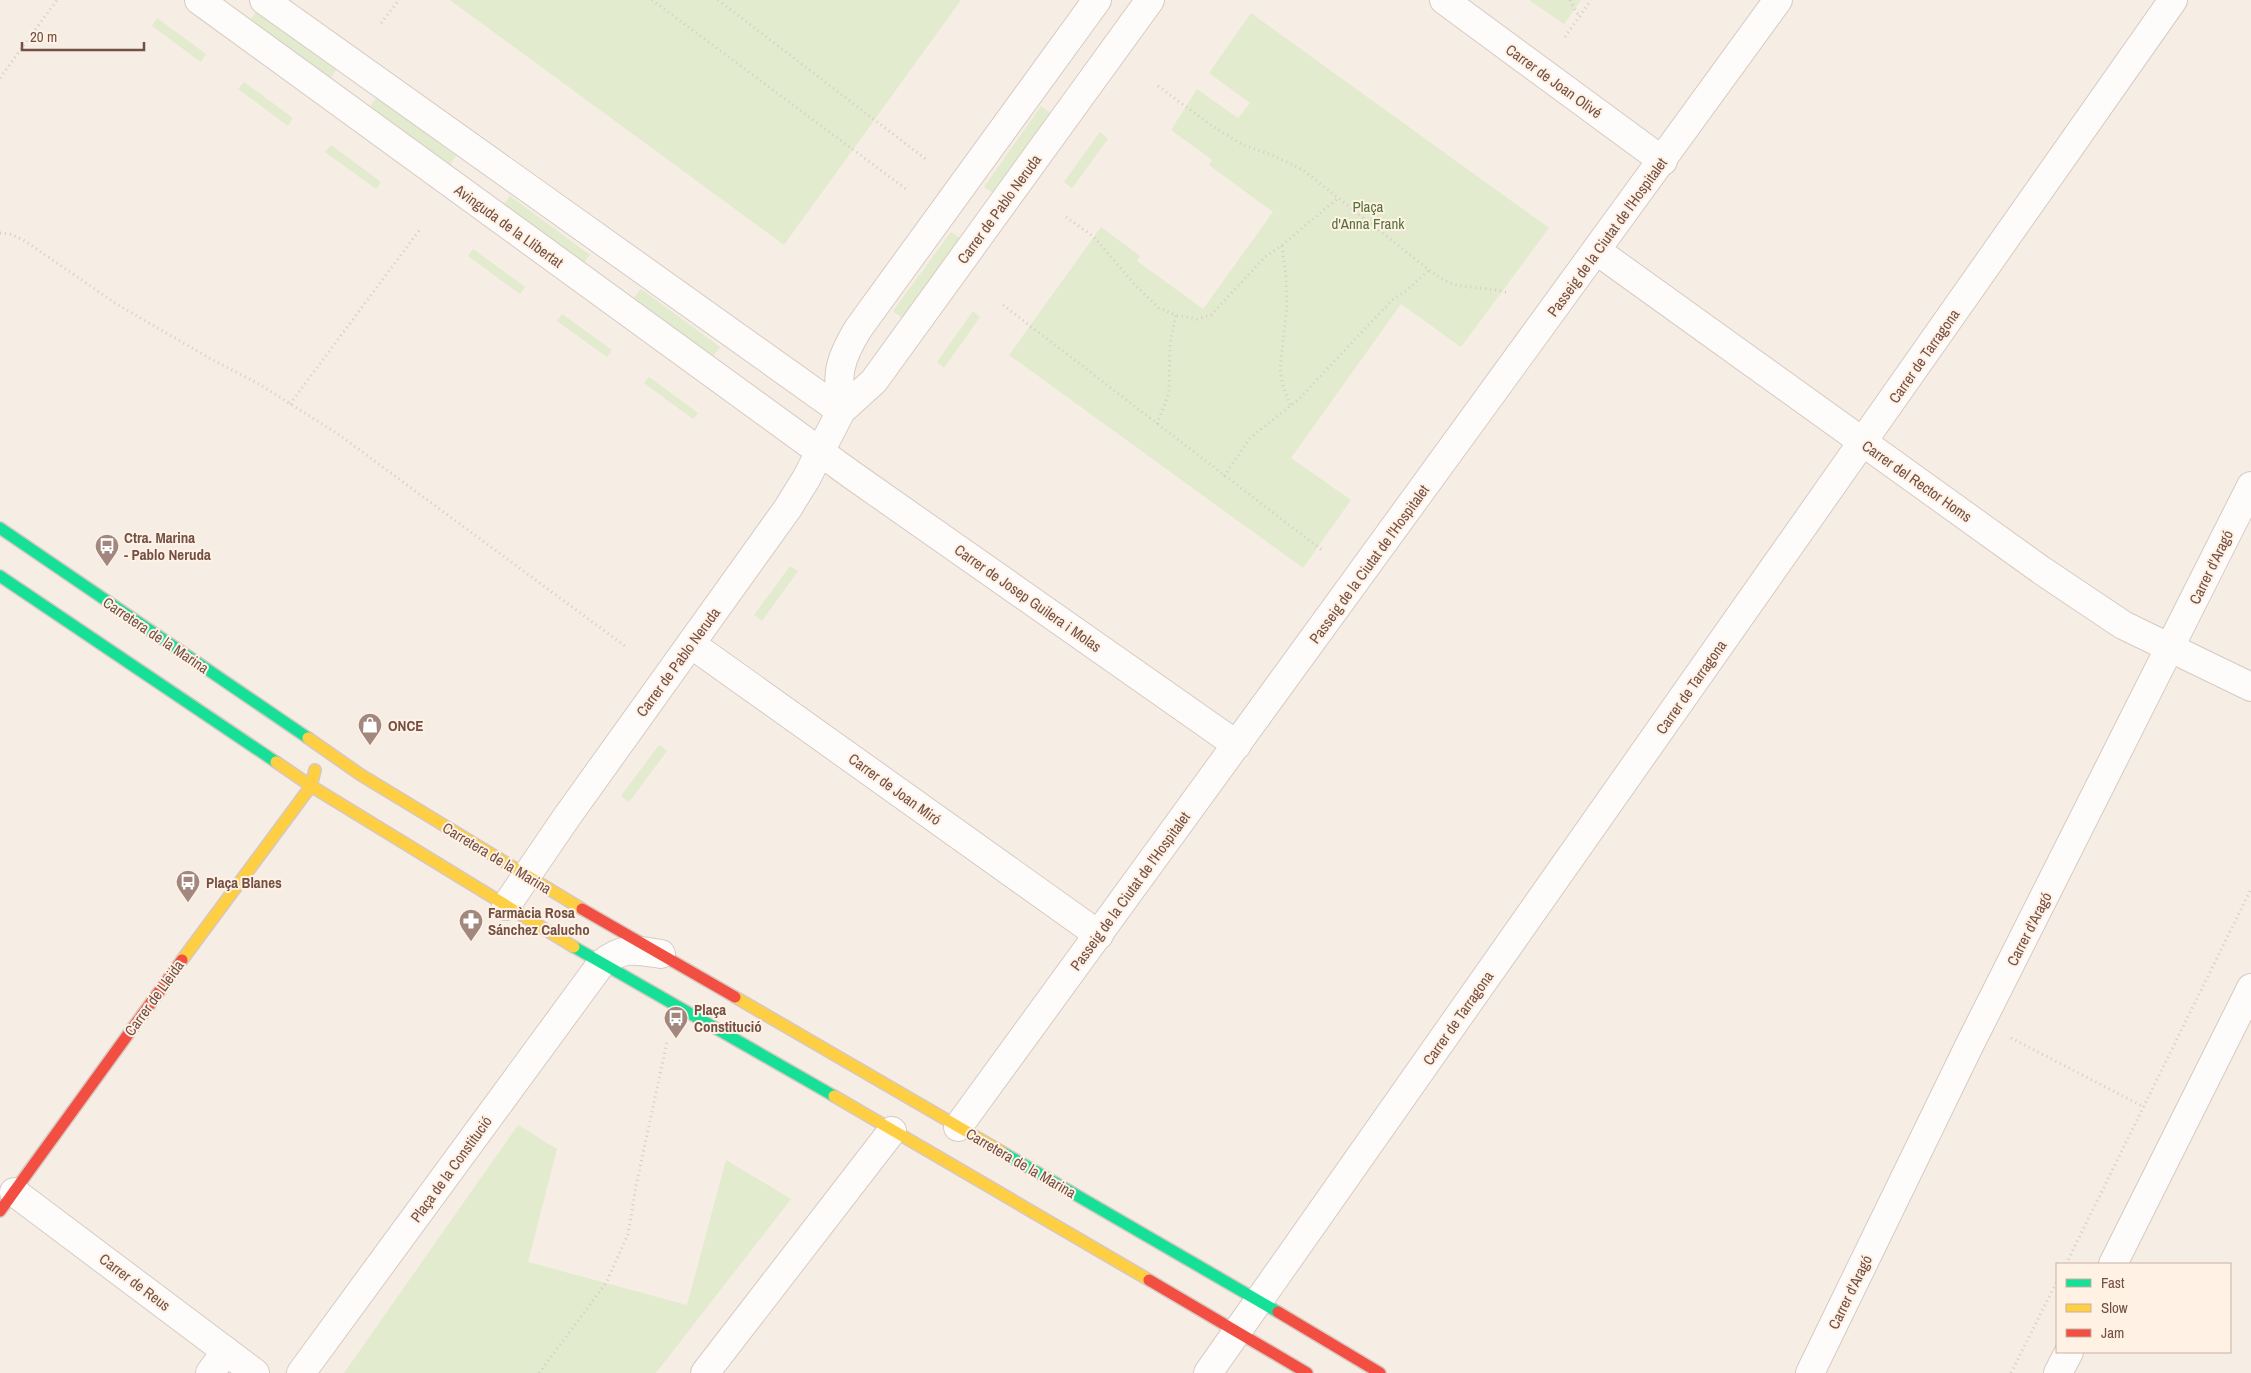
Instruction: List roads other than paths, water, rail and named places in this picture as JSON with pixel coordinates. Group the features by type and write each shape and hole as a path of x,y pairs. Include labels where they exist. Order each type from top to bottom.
{"street":[{"name":"Avinguda de la Llibertat","path":"199,0 819,451"},
{"path":"264,0 841,411"},
{"path":"841,411 838,381 839,368 854,335 1097,0"},
{"name":"Carrer de Pablo Neruda","path":"506,906 566,818 788,508 806,479 841,411 874,382 1150,0"},
{"name":"Carrer de Joan Olivé","path":"1444,0 1663,161"},
{"name":"Passeig de la Ciutat de l'Hospitalet","path":"958,1127 1663,161 1778,0"},
{"name":"Carrer de Tarragona","path":"1208,1373 2173,0"},
{"name":"Carrer del Rector Homs","path":"1597,251 1863,443 2122,625 2251,687"},
{"name":"Carrer de Josep Guilera i Molas","path":"819,451 1237,745"},
{"name":"Carrer d'Aragó","path":"1810,1373 1969,1046 2251,486"},
{"name":"Carretera de la Marina","path":"0,528 361,775 526,877 1260,1301 1380,1373"},
{"path":"0,576 311,786 601,964 1307,1373"},
{"name":"Carrer de Joan Miró","path":"691,644 1099,935"},
{"path":"311,786 316,761 313,742"},
{"name":"Carretera de la Marina","path":"311,786 332,775 344,772 361,775"},
{"name":"Carrer de Lleida","path":"7,1201 185,955 311,786"},
{"name":"Carretera de la Marina","path":"601,964 614,954 629,950 661,954"},
{"name":"Plaça de la Constitució","path":"301,1373 601,964"},
{"path":"2113,1263 2251,988"},
{"path":"705,1373 892,1131"},
{"name":"Carrer de Reus","path":"7,1201 226,1351 255,1373"},
{"path":"210,1373 226,1351"},
{"path":"2058,1373 2068,1353"}],"place":[{"name":"Ctra. Marina - Pablo Neruda","path":"107,567"},
{"name":"ONCE","path":"370,746"},
{"name":"Plaça Blanes","path":"188,903"},
{"name":"Farmàcia Rosa Sánchez Calucho","path":"471,942"},
{"name":"Plaça Constitució","path":"676,1039"}],"park label":[{"name":"Plaça d'Anna Frank","path":"1368,214"}]}
